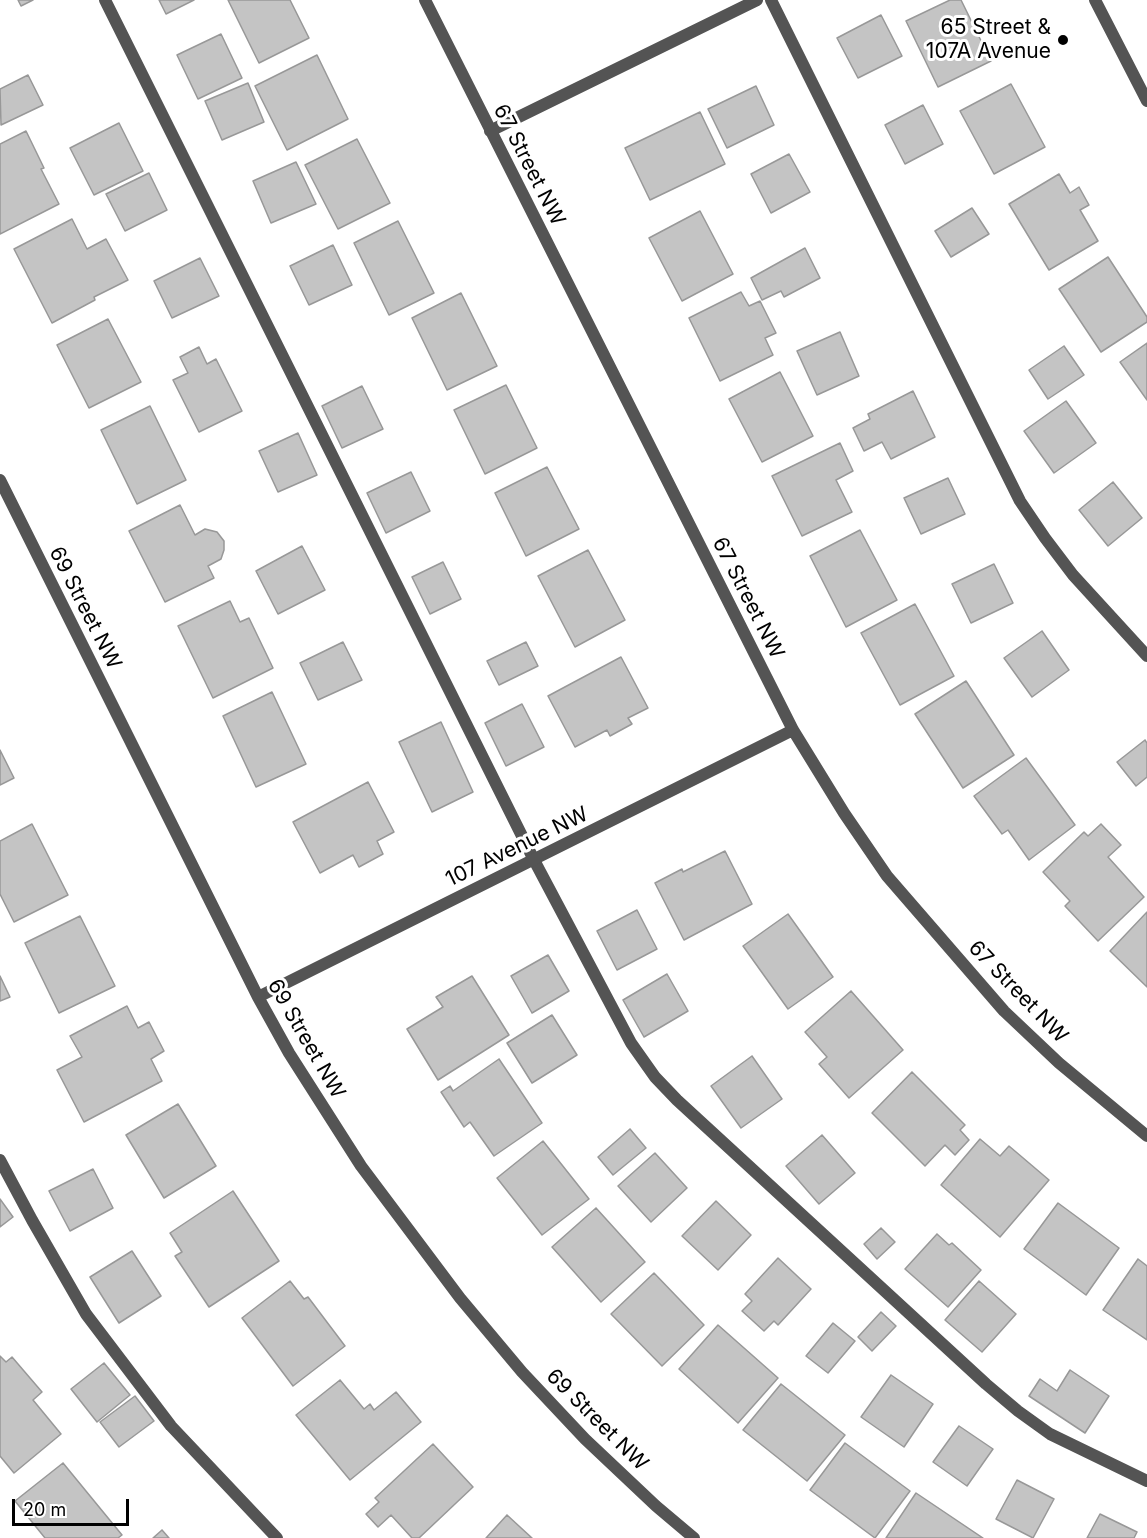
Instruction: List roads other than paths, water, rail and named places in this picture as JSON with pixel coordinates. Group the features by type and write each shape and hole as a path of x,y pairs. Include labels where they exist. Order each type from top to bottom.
{"street":[{"path":"105,0 534,860 631,1044 655,1077 677,1100 986,1384 1050,1434 1147,1481"},
{"name":"67 Street NW","path":"425,0 793,730 844,813 887,876 1004,1011 1059,1063 1147,1136"},
{"path":"490,131 757,0"},
{"path":"771,0 1020,501 1073,575 1147,656"},
{"path":"1095,0 1147,101"},
{"name":"69 Street NW","path":"0,480 258,997 289,1053 361,1166 460,1298 522,1372 585,1439 656,1506 694,1538"},
{"name":"107 Avenue NW","path":"258,997 793,730"},
{"path":"0,1160 86,1314 171,1426 277,1538"}],"place":[{"name":"65 Street & 107A Avenue","path":"1063,40"}]}
